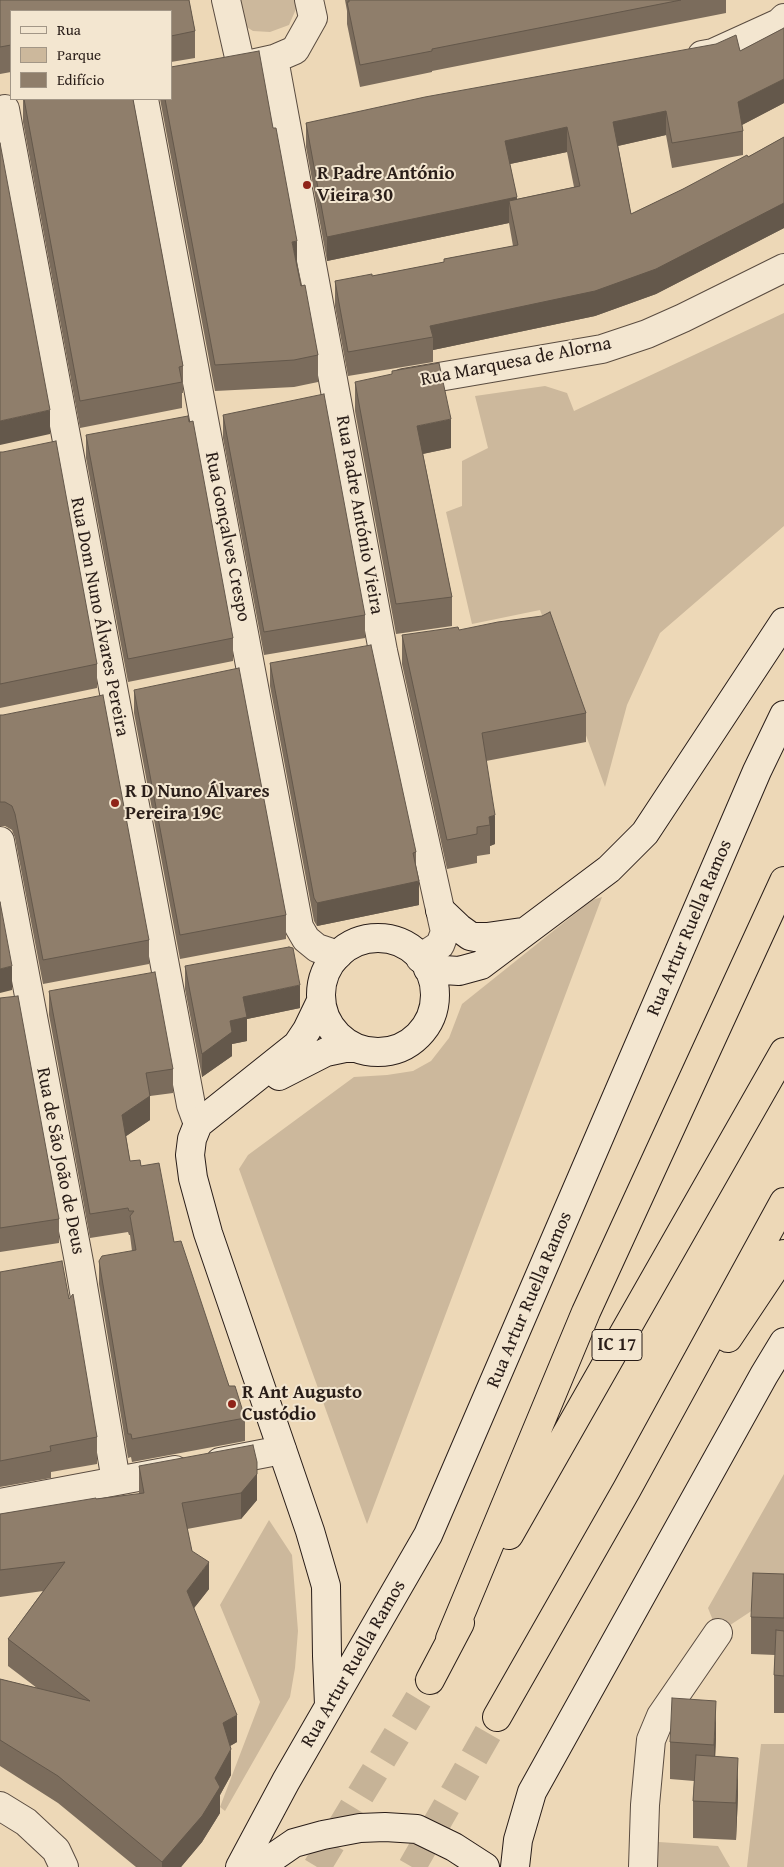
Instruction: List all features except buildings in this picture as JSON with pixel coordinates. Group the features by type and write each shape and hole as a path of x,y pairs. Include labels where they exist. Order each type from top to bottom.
{"highway":[{"path":"450,1639 586,1312 784,881"},
{"name":"IC 17","path":"430,1680 450,1639 784,1052"},
{"path":"498,1717 784,1202"},
{"path":"626,1489 784,1254"}],"street":[{"path":"226,0 228,68 285,54 313,18 309,0"},
{"path":"674,60 713,53 778,24 784,18"},
{"name":"Rua Padre António Vieira","path":"285,54 288,130 359,390 383,651 445,932 440,945 424,963"},
{"name":"Rua Gonçalves Crespo","path":"144,100 214,418 262,671 299,927 306,939 332,962"},
{"path":"2,110 33,104"},
{"name":"Rua Dom Nuno Álvares Pereira","path":"2,110 69,446 105,702 169,976 191,1105 198,1124"},
{"path":"288,130 315,126"},
{"name":"Rua Marquesa de Alorna","path":"309,399 602,349 647,334 683,318 784,268"},
{"path":"176,426 214,418"},
{"path":"424,963 459,971 481,965 609,869 646,833 784,622"},
{"path":"355,656 412,647"},
{"path":"225,678 262,671"},
{"path":"105,702 142,694"},
{"name":"Rua Artur Ruella Ramos","path":"240,1867 329,1705 428,1535 757,771 784,715"},
{"name":"Rua de São João de Deus","path":"0,841 79,1262 116,1481"},
{"path":"440,910 470,936 487,937 524,931"},
{"path":"380,938 398,942 414,951 424,963 434,982 435,1001 430,1020 419,1036 403,1047 384,1053 364,1051 356,1048 346,1043 332,1030 323,1014 320,996 322,978 332,962 345,948 361,940 380,938"},
{"path":"290,954 312,960 332,962"},
{"path":"321,1001 307,1030 297,1045 198,1124 192,1139 190,1155 208,1233 310,1531 326,1586 329,1705"},
{"path":"198,1124 316,1056 345,1048 356,1048"},
{"path":"53,1266 79,1262"},
{"path":"515,1867 518,1840 532,1792 759,1383 784,1342"},
{"path":"0,1503 282,1450"},
{"path":"643,1867 651,1740 661,1716 718,1633"},
{"path":"0,1806 26,1822 56,1850 64,1867"},
{"path":"259,1867 294,1843 342,1831 385,1827 417,1829 454,1846 485,1867"}],"green space":[{"path":"240,0 295,0 296,9 289,25 270,32 253,31 245,26"},
{"path":"784,313 784,526 660,633 627,705 605,787 540,610 472,624 446,512 462,506 462,461 488,448 475,396 545,386 567,393 574,411"},
{"path":"602,897 367,1524 239,1169 248,1155 354,1077 413,1071 431,1061 449,1038 462,1004 592,900"},
{"path":"784,1474 784,1611 753,1610 718,1633 708,1608"},
{"path":"269,1520 292,1555 298,1631 295,1668 290,1697 225,1811 220,1807 260,1702 220,1605"},
{"path":"761,1744 784,1744 784,1867 747,1867"},
{"path":"644,1841 718,1846 730,1867 643,1867"}],"tunnel":[{"path":"317,1867 430,1680"},
{"path":"412,1867 497,1717"}],"place":[{"name":"R Padre António Vieira 30","path":"307,185"},
{"name":"R D Nuno Álvares Pereira 19C","path":"115,803"},
{"name":"R Ant Augusto Custódio","path":"232,1404"}]}
